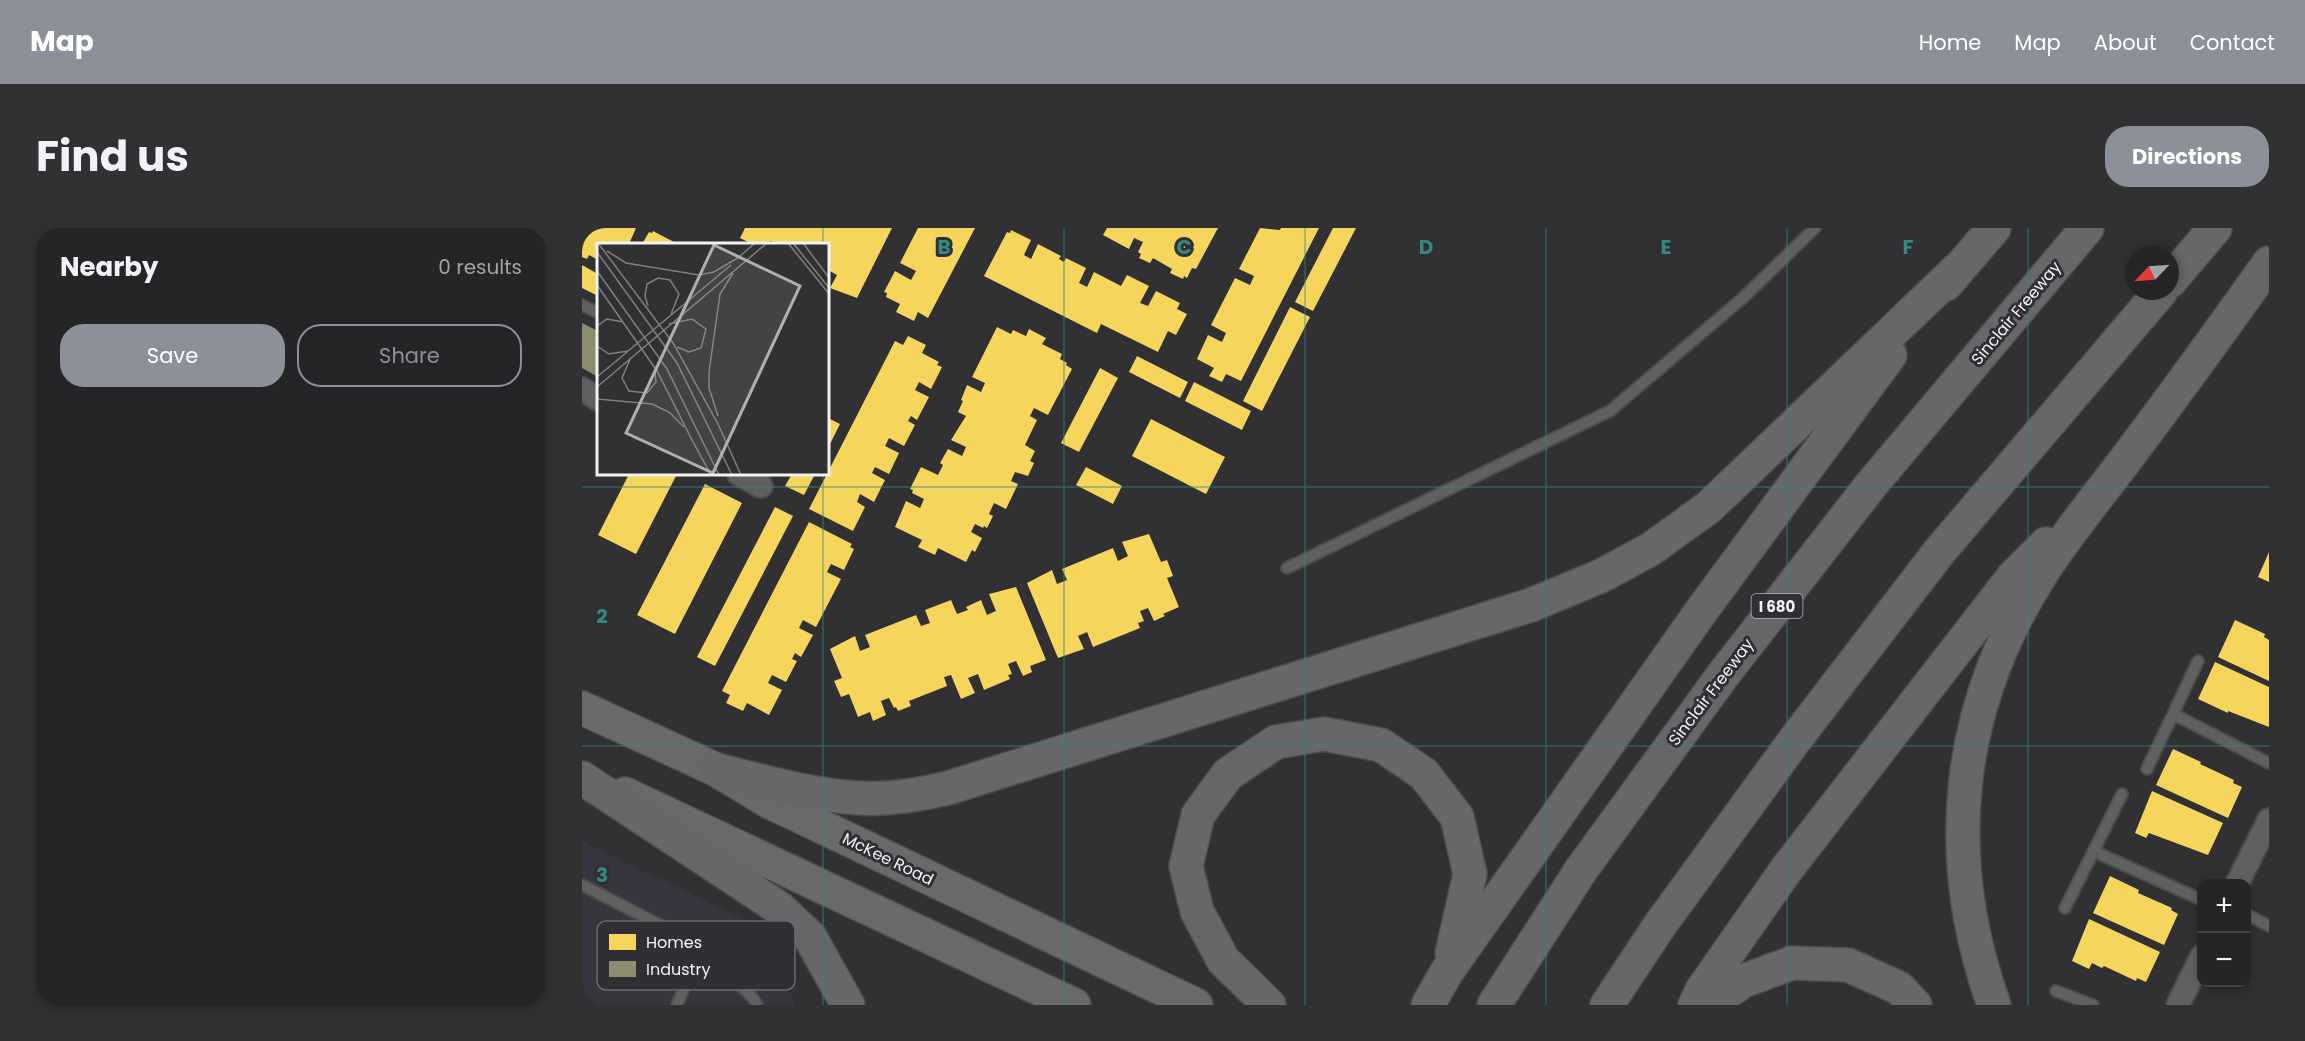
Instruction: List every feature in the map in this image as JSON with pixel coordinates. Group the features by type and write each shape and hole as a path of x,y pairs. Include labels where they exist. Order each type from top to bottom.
{"highway":[{"path":"1428,1005 1446,973 1702,610 1890,355 1960,266 1994,228"},
{"name":"Sinclair Freeway","path":"1494,1005 1581,870 1723,675 1870,485 2088,228"},
{"path":"2179,270 2215,228"},
{"path":"1994,1005 1985,979 1970,914 1961,843 1966,765 1981,702 2008,634 2043,571 2187,378 2269,263"},
{"path":"717,770 799,789 857,798 923,794 959,785 1531,605 1601,576 1652,549 1709,507 1960,266"},
{"path":"1607,1005 1660,925 1787,751 1939,552 2153,300"},
{"path":"1695,1005 1702,990 1786,870 2013,577 2107,484"},
{"path":"1269,1005 1223,960 1197,910 1186,866 1198,815 1228,774 1276,742 1324,734 1381,745 1424,774 1457,817 1470,874 1460,926 1446,973"},
{"path":"582,776 779,908 793,921"},
{"path":"795,923 810,937 848,1005"},
{"path":"1709,1005 1743,981 1792,963 1848,965 1899,988 1915,1005"}],"main road":[{"name":"McKee Road","path":"582,708 717,770 781,807 1196,1005"},
{"path":"582,776 778,865 1074,1005"}],"street":[{"path":"582,389 597,398"},
{"path":"747,476 764,480"},
{"path":"2240,879 2269,820"},
{"path":"2178,1005 2197,966"}],"lane":[{"path":"1287,568 1610,411 1744,297 1815,228"},
{"path":"582,304 597,312"},
{"path":"2146,769 2198,661"},
{"path":"2173,714 2269,763"},
{"path":"2065,908 2122,794"},
{"path":"2093,851 2197,898"},
{"path":"582,885 652,921"},
{"path":"2251,916 2269,926"},
{"path":"678,1005 684,990"},
{"path":"745,990 757,1005"},
{"path":"2056,991 2093,1005"}],"shaded area":[{"path":"582,841 747,921 597,921 597,990 791,990 795,1005 582,1005"}],"building: Homes":[{"path":"582,228 636,228 629,243 597,243 597,259 589,255 587,259 582,257"},
{"path":"745,228 892,228 857,298 830,288 837,275 830,271 830,243 775,243 770,241 769,243 750,243 740,238"},
{"path":"918,228 975,228 928,318 918,312 914,321 896,312 900,304 886,297 887,293 884,292 895,271 911,280 916,271 900,263"},
{"path":"1107,228 1218,228 1196,269 1192,268 1187,278 1184,276 1183,279 1170,273 1172,269 1153,258 1150,263 1139,258 1141,254 1138,252 1143,242 1134,238 1129,249 1103,235"},
{"path":"1260,228 1280,230 1281,228 1319,228 1241,381 1226,374 1222,382 1209,376 1214,368 1197,359 1208,335 1222,342 1226,333 1211,325 1235,278 1250,285 1254,276 1239,269"},
{"path":"1333,228 1356,228 1313,311 1295,302"},
{"path":"1011,230 1031,240 1024,255 1031,259 1038,244 1061,256 1059,259 1064,262 1066,258 1086,268 1079,283 1087,287 1094,272 1121,286 1127,275 1149,286 1140,303 1148,306 1156,291 1180,303 1177,309 1187,314 1176,335 1168,331 1158,352 1101,324 1097,333 984,276 1007,232 1010,233"},
{"path":"653,231 674,242 643,243 649,232"},
{"path":"582,265 597,273 597,296 582,288"},
{"path":"1290,307 1310,317 1262,411 1243,401"},
{"path":"997,327 1011,334 1013,330 1026,336 1029,329 1046,338 1042,344 1062,354 1060,359 1072,369 1048,415 1034,408 1030,416 1037,420 1025,445 1035,451 1030,461 1034,463 1028,476 1015,472 1011,481 1018,484 1006,509 994,503 989,514 993,516 987,528 975,524 971,532 982,538 975,552 972,550 966,562 938,548 935,555 918,547 922,540 895,527 906,501 920,508 924,499 912,493 913,490 910,489 921,467 938,475 943,465 940,463 948,449 962,456 966,447 951,440 966,416 958,412 963,401 961,400 967,385 981,392 985,383 972,377"},
{"path":"908,336 926,345 922,353 939,362 937,365 942,367 931,389 919,382 915,390 929,397 917,420 911,416 908,421 915,425 904,446 889,438 885,446 899,453 889,474 875,467 872,473 885,480 874,502 860,494 857,502 865,507 853,531 809,509 826,476 830,476 830,468 895,341 903,345"},
{"path":"1137,356 1188,382 1180,398 1129,372"},
{"path":"1100,368 1118,378 1079,452 1061,443"},
{"path":"1194,382 1251,411 1242,430 1185,401"},
{"path":"830,419 840,424 830,444"},
{"path":"1151,419 1225,457 1206,494 1132,456"},
{"path":"1086,467 1122,486 1113,504 1076,485"},
{"path":"628,476 676,476 636,554 598,535"},
{"path":"791,476 814,476 804,495 785,486"},
{"path":"705,484 742,503 675,634 637,615"},
{"path":"775,507 793,516 715,666 697,657"},
{"path":"809,522 852,544 850,547 854,549 844,570 831,564 827,572 841,579 816,627 803,620 799,628 813,635 801,657 795,653 792,659 797,661 786,682 772,675 768,683 782,690 769,715 747,703 743,711 726,703 730,695 722,691"},
{"path":"1149,534 1161,562 1167,560 1173,576 1167,578 1179,607 1154,621 1148,608 1140,611 1144,621 1138,623 1140,628 1093,647 1087,632 1078,636 1084,649 1058,658 1027,583 1052,570 1057,584 1067,580 1062,569 1113,548 1118,561 1128,556 1122,542"},
{"path":"2269,552 2269,582 2258,577"},
{"path":"1016,587 1046,660 1030,666 1032,672 1023,676 1016,661 1008,664 1012,674 1008,675 1010,679 984,690 978,674 968,678 975,693 961,699 951,675 944,677 947,686 909,701 911,706 898,711 889,698 881,701 886,715 873,721 870,712 858,717 849,694 841,697 834,681 842,678 830,649 855,636 860,651 870,647 865,635 916,615 921,626 930,623 925,610 951,600 957,614 968,610 966,607 981,600 987,615 996,611 989,594"},
{"path":"2235,620 2265,634 2264,637 2269,640 2269,681 2218,657"},
{"path":"2215,662 2269,687 2269,727 2228,711 2228,713 2198,699"},
{"path":"2173,749 2234,780 2233,783 2242,787 2228,818 2156,785"},
{"path":"2152,791 2223,823 2208,855 2149,833 2146,838 2135,833"},
{"path":"2110,876 2139,890 2138,893 2172,908 2171,910 2178,914 2164,945 2093,913"},
{"path":"2089,919 2160,952 2146,982 2137,978 2136,981 2104,966 2102,968 2092,963 2089,969 2072,961"},
{"path":"2262,998 2269,1001 2269,1005 2259,1005"}],"building: Industry":[{"path":"582,323 597,330 597,376 582,368"}]}
